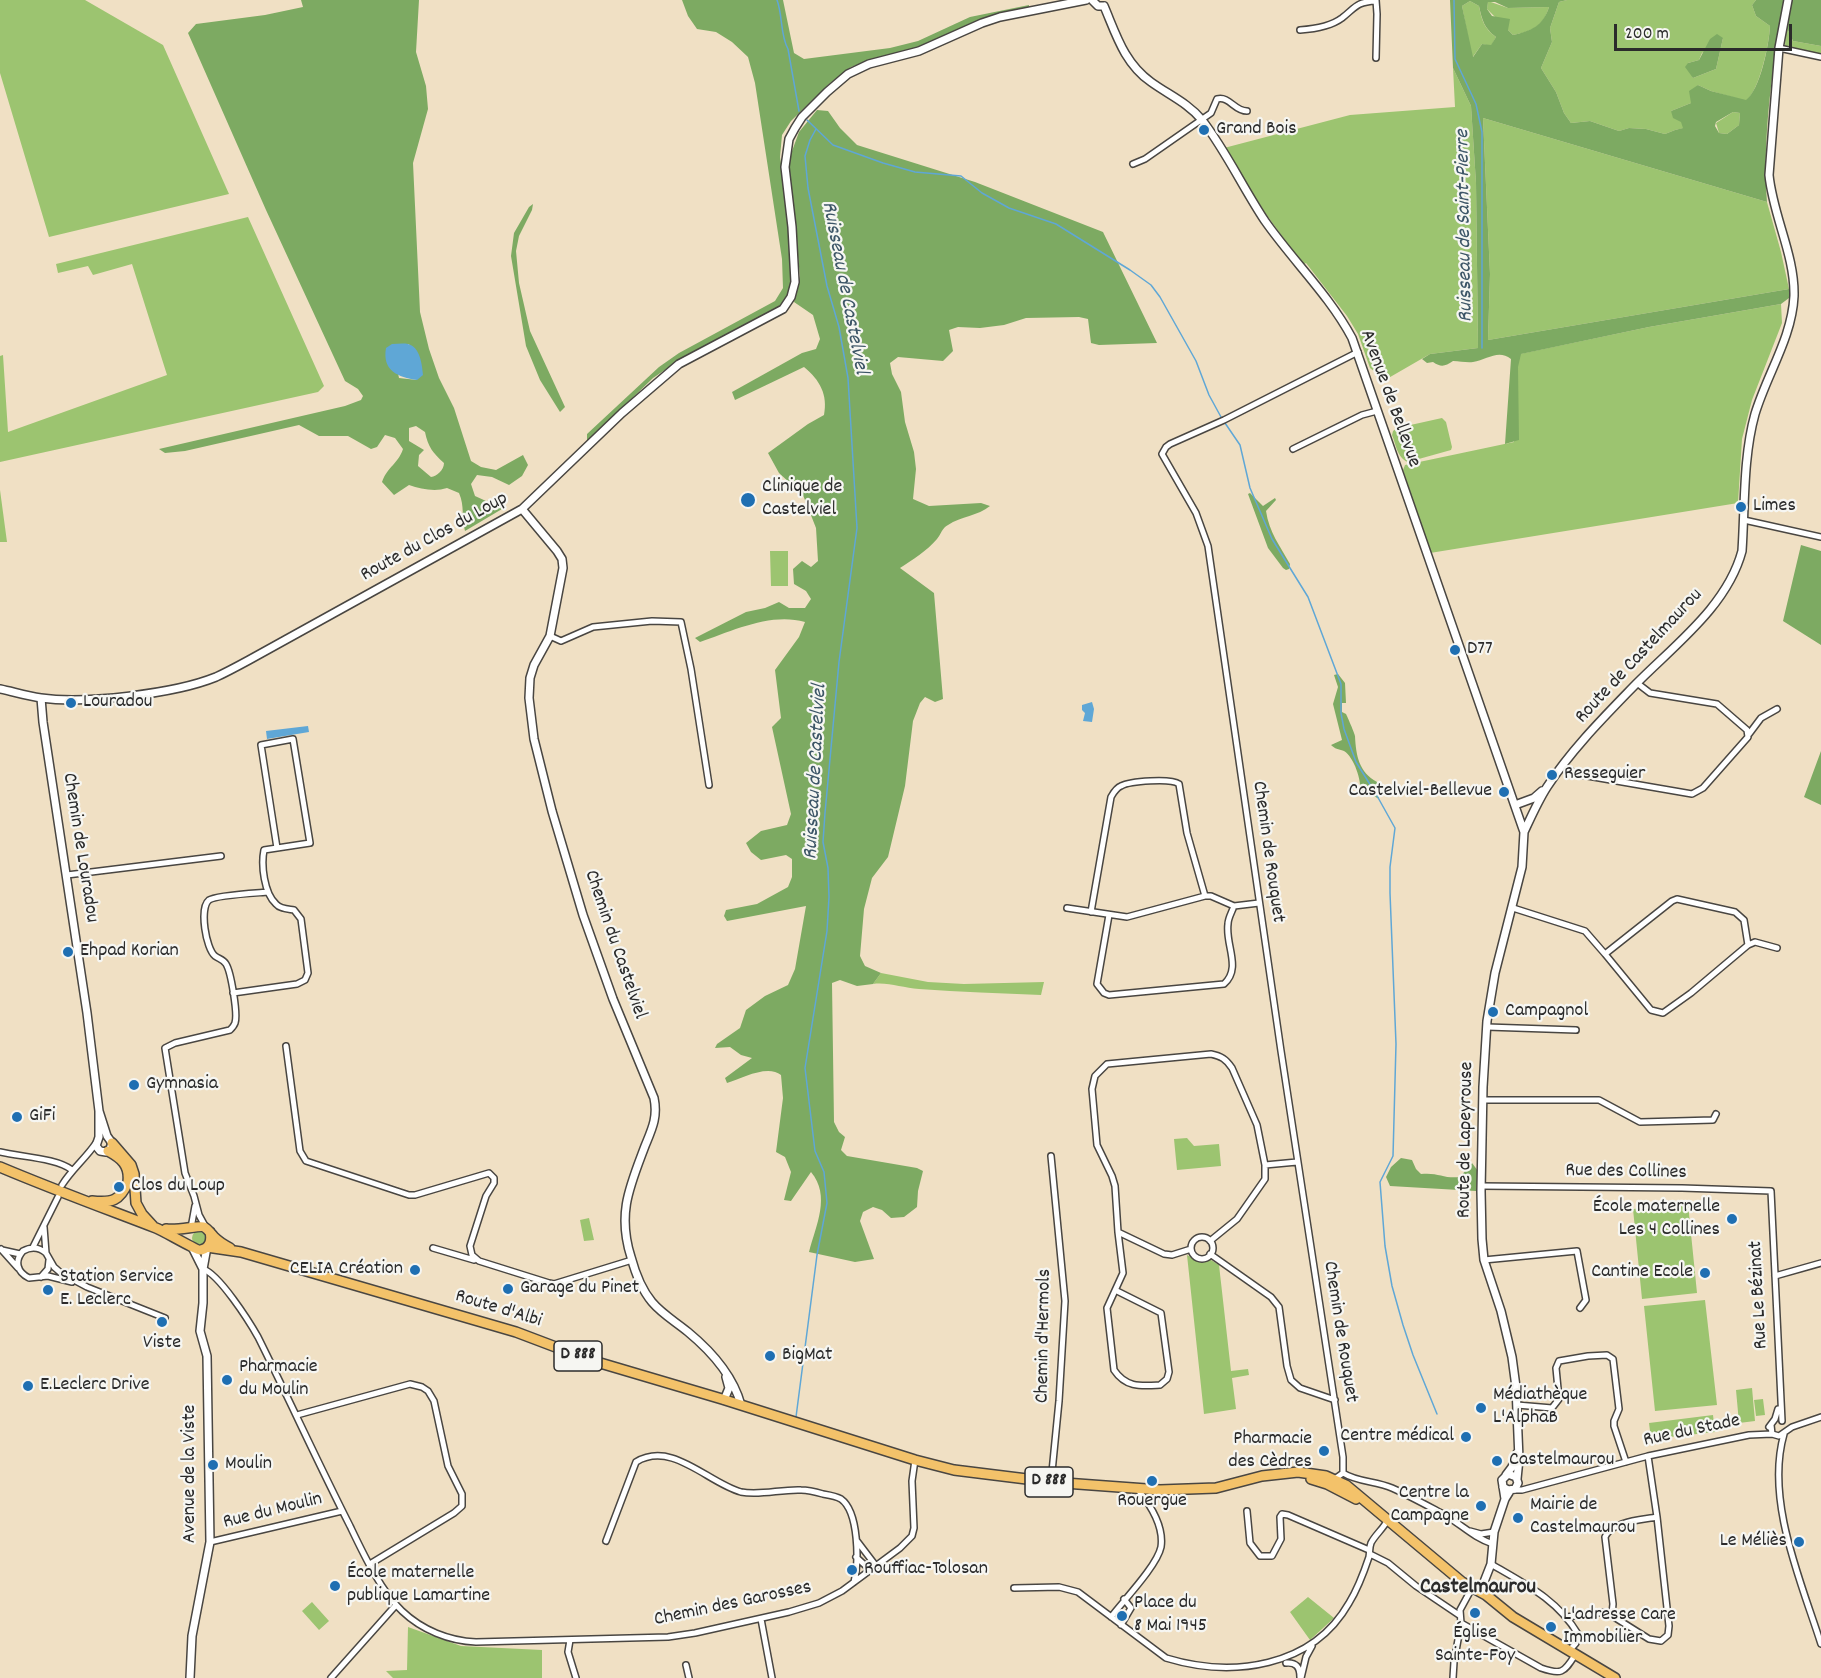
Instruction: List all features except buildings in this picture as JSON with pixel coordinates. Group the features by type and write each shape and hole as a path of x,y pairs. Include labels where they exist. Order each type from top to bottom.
{"main road":[{"path":"82,1201 112,1201 127,1185 129,1176 126,1164 104,1144"},
{"path":"0,1167 155,1228 200,1250 207,1247 211,1238 208,1230 200,1226 176,1231 155,1228 142,1214 136,1203 134,1174 131,1166 104,1144"},
{"path":"190,1229 187,1234 190,1246"},
{"name":"Route d'Albi","path":"208,1230 221,1243 240,1252"},
{"name":"Route d'Albi","path":"207,1247 240,1252 516,1332 590,1360 915,1460"},
{"name":"D 888","path":"915,1460 971,1473 1051,1482 1151,1489 1216,1488 1262,1476 1298,1472 1342,1481 1447,1571 1505,1611 1615,1678"}],"street":[{"name":"Route du Clos du Loup","path":"0,689 41,698 70,699 136,694 183,686 216,677 522,509 622,413 679,364 783,309 794,291 795,272 785,168 786,151 789,139 802,117 838,81 868,64 918,51 1000,17 1086,0"},
{"path":"1092,0 1098,6 1107,3"},
{"path":"1300,30 1315,29 1333,22 1358,3 1376,0 1376,58"},
{"name":"Route de Castelmaurou","path":"1524,832 1547,788 1563,766 1601,721 1683,639 1727,585 1737,569 1742,551 1748,457 1756,412 1789,327 1793,310 1791,266 1770,192 1769,175 1779,48 1788,0"},
{"name":"Avenue de Bellevue","path":"1107,3 1119,45 1134,67 1151,82 1192,109 1201,119 1267,223 1338,314 1352,338 1524,832"},
{"path":"1779,48 1821,57"},
{"path":"1133,164 1145,159 1211,113 1217,99 1227,99 1240,111 1247,111"},
{"name":"Chemin de Rouquet","path":"1342,1481 1343,1457 1335,1400 1297,1162 1208,546 1196,513 1162,454 1170,444 1224,420 1358,351"},
{"path":"1293,449 1362,415 1377,411"},
{"name":"Chemin du Castelviel","path":"522,509 562,559 562,577 550,636 534,665 530,678 530,706 534,739 552,811 583,915 613,999 656,1107 654,1125 626,1200 624,1225 632,1260 641,1284 652,1302 689,1333 723,1369 737,1390 741,1405"},
{"path":"1744,520 1821,537"},
{"path":"550,636 561,641 593,627 652,621 681,622 691,669 709,785"},
{"path":"1637,683 1650,693 1717,704 1749,734"},
{"name":"Chemin de Louradou","path":"41,698 104,1144"},
{"path":"1563,766 1576,774 1692,794 1703,788 1746,740 1761,718 1777,709"},
{"path":"233,993 297,984 305,980 308,973 299,914 276,904 268,892 262,859 264,850 310,843 293,739 261,745 277,848"},
{"path":"1091,912 1111,797 1118,787 1128,784 1170,780 1179,784 1187,833 1205,896"},
{"name":"Route de Castelmaurou","path":"1515,805 1534,798 1547,788"},
{"path":"1524,802 1534,812"},
{"name":"Route de Lapeyrouse","path":"1517,1480 1517,1405 1512,1358 1499,1303 1484,1260 1481,1186 1487,1027 1495,973 1522,867 1524,832"},
{"path":"67,875 221,856"},
{"path":"208,1230 199,1215 185,1173 165,1048 175,1043 230,1030 235,1023 228,966 215,956 207,943 204,910 206,904 214,898 268,892"},
{"path":"1067,908 1127,917 1205,896 1211,896 1234,906 1259,903"},
{"path":"1605,954 1677,899 1735,912 1744,920 1748,945"},
{"path":"1109,915 1097,984 1104,993 1109,995 1224,984 1229,979 1233,968 1228,928 1234,906"},
{"path":"1513,908 1585,931 1651,1010 1659,1013 1667,1011 1691,993 1748,945 1755,942 1777,948"},
{"path":"1487,1027 1576,1030"},
{"path":"286,1046 300,1151 306,1161 409,1195 489,1173 492,1175 495,1183 486,1196 470,1246 472,1255 479,1261"},
{"path":"1117,1291 1161,1312 1169,1372 1160,1385 1133,1386 1120,1379 1114,1370 1107,1308 1117,1291 1123,1273 1114,1186 1112,1176 1096,1144 1092,1089 1095,1076 1107,1064 1211,1054 1220,1056 1232,1068 1257,1125 1265,1165 1265,1179 1237,1219 1210,1241"},
{"path":"1483,1100 1599,1100 1640,1122 1713,1120 1716,1114"},
{"path":"62,1185 72,1170 87,1155 104,1144"},
{"path":"0,1152 57,1162 72,1170"},
{"name":"Chemin d'Hermols","path":"1051,1156 1065,1301 1051,1482"},
{"path":"1265,1165 1297,1162"},
{"name":"Rue des Collines","path":"1481,1186 1771,1191"},
{"name":"Rue Le Bézinat","path":"1771,1191 1783,1422"},
{"path":"0,1249 20,1254 33,1247 58,1197"},
{"path":"190,1229 196,1205"},
{"path":"40,1277 48,1269 44,1227"},
{"path":"1118,1232 1164,1254 1172,1255 1191,1250"},
{"path":"1198,1237 1205,1237 1210,1241 1212,1247 1206,1258 1194,1255 1191,1250 1193,1241 1198,1237"},
{"name":"Avenue de la Viste","path":"190,1246 203,1269"},
{"path":"33,1247 42,1250 61,1273 87,1287"},
{"name":"Avenue de la Viste","path":"190,1678 192,1636 210,1542 207,1356 200,1331 203,1269 207,1247"},
{"path":"433,1248 554,1284 632,1260"},
{"path":"0,1249 29,1278 57,1277 165,1318"},
{"path":"1484,1260 1577,1251 1586,1300 1580,1308"},
{"path":"19,1269 20,1254"},
{"path":"1210,1254 1272,1297 1280,1307 1287,1366 1291,1380 1300,1388 1335,1400"},
{"path":"1775,1276 1821,1263"},
{"name":"Chemin des Garosses","path":"203,1269 212,1274 244,1313 258,1337 342,1511 370,1564 396,1605 423,1627 455,1640 476,1642 668,1637 760,1619 826,1600 855,1582 900,1548 914,1532 912,1481 915,1460"},
{"path":"1517,1405 1552,1408 1559,1399 1556,1368 1559,1361 1607,1355 1613,1359 1615,1368 1619,1409 1614,1426 1626,1462"},
{"path":"723,1369 729,1388 724,1400"},
{"path":"297,1415 410,1384 423,1386 432,1396 448,1466 462,1494 462,1506 370,1564"},
{"name":"Rue Le Bézinat","path":"1772,1423 1780,1398"},
{"path":"1773,1435 1779,1436 1792,1427 1821,1417"},
{"path":"1783,1422 1786,1427 1780,1457 1781,1512 1821,1644"},
{"path":"1780,1457 1772,1423 1805,1422"},
{"name":"Rue du Stade","path":"1756,1433 1772,1423"},
{"name":"Rue du Stade","path":"1512,1490 1648,1456 1756,1433 1773,1435"},
{"name":"Route de Lapeyrouse","path":"1506,1475 1512,1467 1518,1447"},
{"path":"606,1541 636,1461 645,1456 660,1456 685,1463 723,1486 743,1492 802,1490 836,1497 848,1507 857,1540 875,1567"},
{"path":"1566,1617 1600,1612 1612,1614 1649,1639 1661,1641 1668,1635 1669,1626 1657,1517 1648,1456"},
{"path":"1505,1499 1502,1480 1506,1475 1514,1475 1517,1480 1530,1487"},
{"path":"1459,1614 1491,1564 1494,1532 1505,1499 1516,1487 1517,1480"},
{"path":"1342,1481 1388,1486 1446,1515 1480,1540 1492,1544"},
{"path":"1503,1487 1512,1490"},
{"path":"1111,1617 1151,1567 1161,1547 1160,1531 1149,1503 1139,1488"},
{"path":"1149,1503 1151,1489"},
{"name":"Rue du Moulin","path":"210,1542 342,1511"},
{"path":"1247,1511 1250,1543 1260,1556 1272,1556 1281,1539 1280,1517 1288,1515 1328,1531 1370,1552 1459,1614 1461,1623 1453,1678"},
{"path":"1612,1614 1613,1604 1605,1537 1607,1532 1617,1526 1657,1517"},
{"path":"1282,1664 1313,1644 1335,1622 1349,1603 1370,1552 1371,1543 1388,1521"},
{"path":"1463,1528 1476,1533 1494,1532"},
{"path":"855,1582 857,1540"},
{"path":"856,1557 867,1567 875,1567"},
{"path":"1461,1623 1541,1668 1560,1673 1565,1670 1578,1634 1566,1617 1543,1594 1491,1564"},
{"path":"1014,1588 1059,1587 1078,1592 1166,1658 1187,1667 1211,1672 1238,1673 1290,1663 1298,1666 1301,1678"},
{"path":"1121,1625 1131,1608 1124,1599"},
{"path":"331,1678 396,1605"},
{"path":"760,1619 772,1678"},
{"path":"570,1640 568,1652 576,1678"},
{"path":"1301,1678 1306,1657 1313,1644"},
{"path":"686,1665 689,1678"}],"green space":[{"path":"0,0 85,0 163,45 229,194 49,237 0,73"},
{"path":"301,0 419,0 416,52 426,86 428,109 413,163 420,312 429,349 439,378 454,408 471,461 481,467 496,470 523,455 528,465 522,476 509,485 492,477 477,475 471,484 475,496 486,501 498,500 502,509 465,531 459,493 447,488 428,490 409,485 394,495 382,482 403,449 395,438 385,435 377,447 371,449 348,436 319,436 299,425 185,451 165,453 159,449 345,406 361,400 363,396 358,389 345,381 188,33 196,24 265,15 303,7","holes":["392,344 409,344 417,380 399,378","416,426 425,432 431,449 444,463 438,474 431,477 418,466 419,455 424,450 409,441 409,428"]},
{"path":"682,0 783,0 794,53 804,59 890,48 918,41 970,17 1029,5 1029,9 915,49 851,67 829,84 791,121 782,135 780,157 792,240 792,285 785,302 678,361 653,378 587,442 587,434 659,367 679,353 775,301 783,288 782,259 755,83 748,57 732,42 716,32 697,29 688,16"},
{"path":"1450,0 1567,0 1559,2 1550,28 1552,42 1541,68 1571,123 1590,121 1619,131 1629,128 1646,129 1665,134 1683,128 1681,122 1673,118 1671,111 1691,103 1689,91 1698,85 1711,91 1746,100 1751,95 1763,66 1770,26 1756,16 1752,5 1756,0 1784,0 1772,75 1767,126 1767,202 1483,118 1490,274 1488,340 1789,289 1789,298 1781,304 1649,327 1521,354 1518,367 1519,440 1505,444 1511,359 1497,355 1473,362 1453,361 1441,366 1433,362 1427,363 1422,359 1430,354 1478,348 1476,183 1471,106 1453,68","holes":["1470,1 1479,6 1484,23 1496,37 1491,45 1482,44 1473,57 1462,6","1488,2 1495,2 1508,8 1549,7 1536,27 1513,35 1508,30 1510,19 1492,16 1487,9","1733,112 1740,113 1739,125 1727,134 1719,133 1715,126 1716,122"]},
{"path":"1567,0 1756,0 1752,5 1756,16 1770,26 1766,54 1756,87 1746,101 1698,85 1691,103 1671,111 1682,122 1684,128 1665,134 1646,129 1629,128 1619,131 1590,121 1571,123 1541,68 1552,42 1550,28 1559,2","holes":["1723,38 1716,69 1693,78 1688,63 1699,60 1702,53"]},
{"path":"1791,0 1821,0 1821,46 1793,41 1786,26"},
{"path":"1470,1 1479,6 1484,24 1496,37 1491,46 1482,44 1472,58 1462,6"},
{"path":"1488,1 1508,8 1549,7 1540,24 1526,32 1513,35 1487,9"},
{"path":"1786,26 1793,41 1821,46 1821,54 1785,46"},
{"path":"1717,34 1723,38 1716,69 1693,78 1685,67 1688,63 1699,60 1710,39"},
{"path":"1453,68 1471,106 1476,183 1478,348 1430,354 1385,380 1370,368 1358,334 1347,316 1306,263 1303,265 1266,214 1224,148 1350,115 1455,107"},
{"path":"817,110 828,111 840,128 857,145 975,182 1103,232 1157,343 1099,345 1091,343 1088,319 1079,317 1026,318 1004,325 980,328 958,327 949,330 953,351 943,361 898,357 890,363 892,374 901,392 905,422 914,452 916,469 913,499 929,506 981,503 990,506 946,526 929,547 900,568 934,593 943,699 935,702 925,697 913,721 905,786 888,857 872,878 864,909 860,956 865,966 881,973 873,984 857,986 840,980 832,983 834,1122 839,1132 845,1137 841,1150 847,1156 923,1171 917,1207 904,1217 891,1218 882,1210 873,1207 863,1212 860,1221 874,1259 855,1262 809,1252 821,1201 817,1181 811,1172 791,1201 784,1200 791,1172 785,1157 776,1152 783,1098 781,1075 776,1072 762,1071 727,1083 725,1078 752,1058 741,1055 730,1047 715,1048 717,1044 740,1028 746,1010 765,996 788,985 795,969 806,906 727,921 724,916 726,910 757,904 788,887 792,877 792,859 786,855 761,860 751,852 746,843 761,831 787,825 791,814 772,727 781,718 775,670 799,637 805,622 779,619 765,621 700,642 695,638 746,612 779,602 789,608 805,608 811,599 806,591 794,584 793,569 802,561 811,567 818,561 816,528 803,495 779,473 768,453 824,415 825,401 822,388 804,367 735,400 732,392 802,353 816,349 820,339 813,315 794,302 800,276 788,162 799,132"},
{"path":"1733,112 1740,113 1739,125 1727,134 1719,133 1716,123"},
{"path":"1483,118 1767,202 1789,289 1488,340 1490,274"},
{"path":"533,204 519,236 516,251 519,283 530,331 565,407 560,412 540,380 526,346 511,256 514,233"},
{"path":"248,217 324,386 318,392 0,462 0,356 3,355 8,432 167,375 132,264 93,275 88,266 58,273 56,264"},
{"path":"1781,304 1782,323 1752,400 1742,439 1738,503 1430,553 1403,470 1405,465 1514,442 1515,355 1649,327"},
{"path":"1442,418 1446,422 1451,450 1408,462 1404,460 1397,450 1392,435 1393,431 1397,428"},
{"path":"0,490 7,542 0,542"},
{"path":"1250,493 1263,506 1275,498 1276,500 1266,511 1267,519 1275,539 1290,564 1289,569 1283,568 1268,548 1248,494"},
{"path":"1801,545 1821,551 1821,645 1783,621"},
{"path":"770,551 788,551 788,586 771,586"},
{"path":"1338,674 1345,683 1346,703 1342,703 1342,712 1346,714 1354,732 1356,750 1362,768 1377,782 1379,799 1372,795 1351,795 1360,792 1356,770 1348,754 1331,745 1342,740 1333,704 1338,687 1334,675"},
{"path":"1821,751 1821,805 1804,797"},
{"path":"881,973 928,982 964,984 1044,982 1041,995 950,991 873,984"},
{"path":"1187,1138 1194,1146 1219,1144 1221,1166 1177,1170 1174,1139"},
{"path":"1401,1158 1412,1160 1421,1174 1450,1177 1460,1177 1472,1163 1478,1171 1476,1191 1390,1186 1386,1177 1391,1167"},
{"path":"1688,1204 1697,1293 1642,1299 1633,1209"},
{"path":"589,1218 594,1240 584,1241 580,1220"},
{"path":"199,1231 204,1233 206,1238 204,1243 199,1245 194,1243 192,1238 194,1233"},
{"path":"1187,1255 1198,1261 1211,1260 1219,1265 1231,1371 1248,1369 1249,1375 1232,1378 1236,1409 1204,1414"},
{"path":"1705,1300 1717,1405 1655,1411 1644,1306"},
{"path":"1752,1388 1755,1421 1739,1423 1736,1390"},
{"path":"1763,1399 1765,1415 1756,1416 1754,1400"},
{"path":"1713,1415 1715,1432 1651,1439 1649,1423"},
{"path":"1308,1597 1334,1618 1310,1640 1290,1612"},
{"path":"312,1602 329,1621 319,1630 302,1611"},
{"path":"408,1627 461,1646 542,1650 542,1678 393,1678 386,1671 407,1670"}],"water":[{"path":"392,344 408,344 415,349 420,356 423,375 417,380 393,372 385,356 386,348"},
{"path":"1092,702 1094,709 1092,722 1083,721 1085,713 1082,705"},
{"path":"308,726 309,732 267,739 266,731"}],"waterway":[{"name":"Ruisseau de Castelviel","path":"777,0 799,111"},
{"name":"Ruisseau de Saint-Pierre","path":"1454,0 1455,59 1476,104 1482,132 1482,348"},
{"name":"Ruisseau de Castelviel","path":"807,120 833,145 915,172 961,176 982,193 1009,208 1056,224 1151,285 1196,361 1209,395 1221,417"},
{"name":"Ruisseau de Castelviel","path":"796,1417 817,1255 827,1203 824,1172 815,1151 805,1068 827,931 829,897 828,868 823,842 825,813 839,662 857,528 848,378 808,188 805,156 816,129"},
{"path":"1225,423 1240,445 1250,488 1272,539 1308,597 1341,684 1341,713 1344,729 1356,762 1395,828 1390,867 1396,1044 1393,1156 1380,1182 1385,1246 1392,1286 1413,1355 1437,1414"}],"place":[{"name":"Grand Bois","path":"1204,130"},
{"name":"Clinique de Castelviel","path":"748,500"},
{"name":"Limes","path":"1741,507"},
{"name":"D77","path":"1455,650"},
{"name":"Louradou","path":"71,703"},
{"name":"Resseguier","path":"1552,775"},
{"name":"Castelviel-Bellevue","path":"1504,792"},
{"name":"Ehpad Korian","path":"68,952"},
{"name":"Campagnol","path":"1493,1012"},
{"name":"Gymnasia","path":"134,1085"},
{"name":"GiFi","path":"17,1117"},
{"name":"Clos du Loup","path":"119,1187"},
{"name":"École maternelle Les 4 Collines","path":"1732,1219"},
{"name":"CELIA Création","path":"415,1270"},
{"name":"Cantine Ecole","path":"1705,1273"},
{"name":"Garage du Pinet","path":"508,1289"},
{"name":"Station Service E. Leclerc","path":"48,1290"},
{"name":"Viste","path":"162,1322"},
{"name":"BigMat","path":"770,1356"},
{"name":"Pharmacie du Moulin","path":"227,1380"},
{"name":"E.Leclerc Drive","path":"28,1386"},
{"name":"Médiathèque L'AlphaB","path":"1481,1408"},
{"name":"Centre médical","path":"1466,1437"},
{"name":"Pharmacie des Cèdres","path":"1324,1451"},
{"name":"Castelmaurou","path":"1497,1461"},
{"name":"Moulin","path":"213,1465"},
{"name":"Rouergue","path":"1152,1481"},
{"name":"Centre la Campagne","path":"1481,1506"},
{"name":"Mairie de Castelmaurou","path":"1518,1518"},
{"name":"Le Méliès","path":"1799,1542"},
{"name":"Rouffiac-Tolosan","path":"852,1570"},
{"name":"École maternelle publique Lamartine","path":"335,1586"},
{"name":"Église Sainte-Foy","path":"1475,1613"},
{"name":"Place du 8 Mai 1945","path":"1122,1616"},
{"name":"L'adresse Care Immobilier","path":"1551,1627"}],"district":[{"name":"Castelmaurou","path":"1478,1589"}]}
